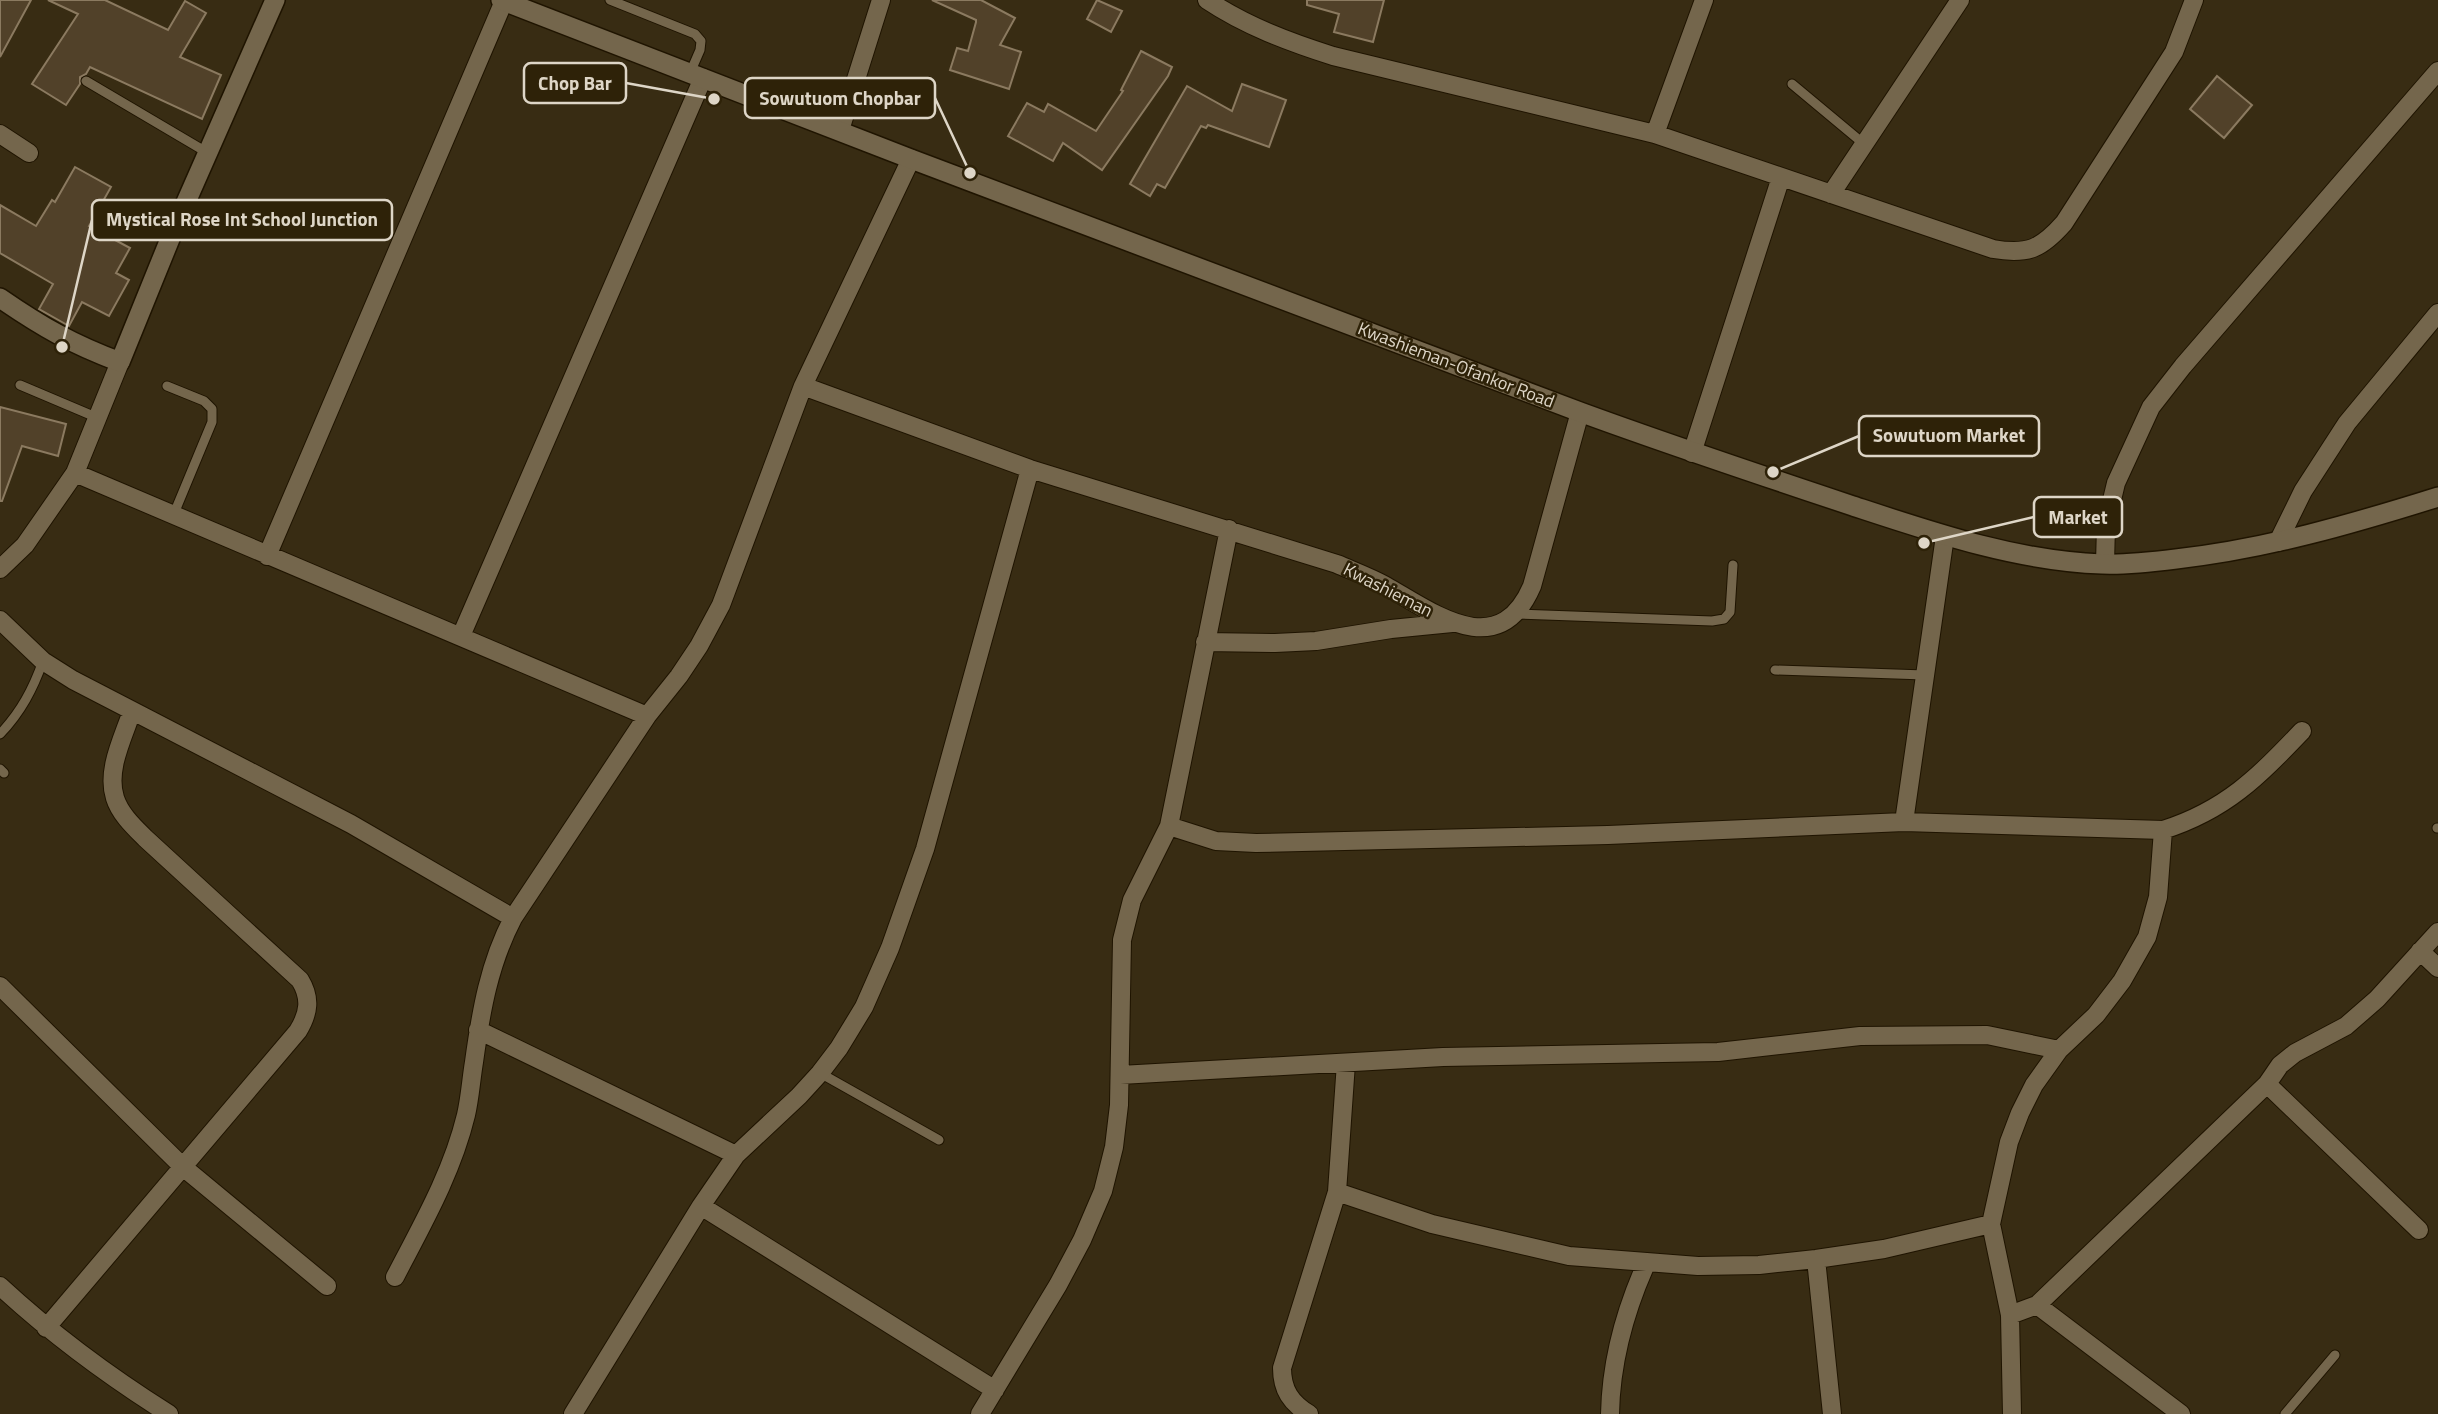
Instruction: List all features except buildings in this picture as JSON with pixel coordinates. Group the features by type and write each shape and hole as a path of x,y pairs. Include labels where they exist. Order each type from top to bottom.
{"main road":[{"path":"0,298 53,334 120,362 275,0"},
{"name":"Kwashieman-Ofankor Road","path":"503,1 911,159 1580,412 1692,453 1945,536 2043,557 2105,565 2210,555 2278,542 2347,526 2438,497"}],"street":[{"path":"840,130 881,0"},
{"path":"1207,0 1230,6 1283,40 1333,56 1655,134 1993,249 2012,253 2030,250 2046,243 2064,223 2174,52 2194,0"},
{"path":"1655,134 1704,0"},
{"path":"1831,194 1960,0"},
{"path":"267,556 503,1"},
{"path":"2105,565 2106,524 2116,483 2151,407 2183,366 2438,71"},
{"path":"461,636 696,75"},
{"path":"0,134 29,153"},
{"path":"395,1277 446,1177 466,1115 488,978 499,945 513,918 647,716 699,646 720,605 803,386 911,159"},
{"path":"1692,453 1781,177"},
{"path":"2278,542 2303,491 2347,423 2438,313"},
{"path":"0,569 25,545 75,473 120,362"},
{"name":"Kwashieman","path":"803,386 1030,469 1337,564 1377,581 1452,623 1468,627 1488,626 1501,623 1514,614"},
{"path":"1514,614 1525,601 1532,586 1580,412"},
{"path":"573,1414 701,1206 736,1155 820,1073 864,1007 890,948 925,849 1030,469"},
{"path":"75,473 647,716"},
{"path":"980,1414 1058,1285 1082,1240 1103,1191 1114,1147 1119,1105 1122,940 1132,900 1169,826 1229,529"},
{"path":"1904,821 1945,536"},
{"path":"0,620 43,661 74,680 371,835 513,918"},
{"path":"1205,642 1316,641 1452,623"},
{"path":"46,1328 298,1031 306,1018 308,1001 306,989 300,979 145,838 115,799 114,765 132,711"},
{"path":"1169,826 1216,841 1256,843 1595,835 1904,821 2163,830 2217,807 2247,787 2302,731"},
{"path":"2012,1414 2010,1315 1990,1224 2009,1142 2020,1112 2034,1086 2059,1051 2096,1015 2122,982 2147,937 2158,897 2163,830"},
{"path":"2010,1315 2037,1305 2267,1084 2280,1065 2295,1053 2346,1026 2377,999 2438,932"},
{"path":"2420,951 2438,968"},
{"path":"0,986 183,1167 327,1286"},
{"path":"478,1030 736,1155"},
{"path":"1120,1075 1443,1057 1718,1052 1860,1036 1987,1035 2059,1051"},
{"path":"1309,1414 1288,1396 1282,1379 1282,1368 1336,1192 1346,1063"},
{"path":"2267,1084 2419,1230"},
{"path":"1336,1192 1432,1224 1507,1242 1569,1256 1646,1264 1734,1266 1816,1259 1884,1249 1990,1224"},
{"path":"701,1206 995,1390"},
{"path":"1816,1259 1832,1414"},
{"path":"1609,1414 1615,1359 1633,1293 1646,1264"},
{"path":"0,1286 46,1328 106,1373 169,1414"},
{"path":"2037,1305 2181,1414"}],"lane":[{"path":"610,0 695,34 701,41 696,75"},
{"path":"86,81 208,152"},
{"path":"1792,84 1864,144"},
{"path":"20,385 98,418"},
{"path":"167,386 204,401 212,409 212,422 173,516"},
{"path":"1514,614 1712,621 1724,619 1730,611 1733,565"},
{"path":"0,734 15,718 32,692 43,661"},
{"path":"1775,670 1925,675"},
{"path":"820,1073 939,1140"},
{"path":"2285,1414 2335,1355"}],"place":[{"name":"Chop Bar","path":"714,99"},
{"name":"Sowutuom Chopbar","path":"970,173"},
{"name":"Mystical Rose Int School Junction","path":"62,347"},
{"name":"Sowutuom Market","path":"1773,472"},
{"name":"Market","path":"1924,543"}]}
